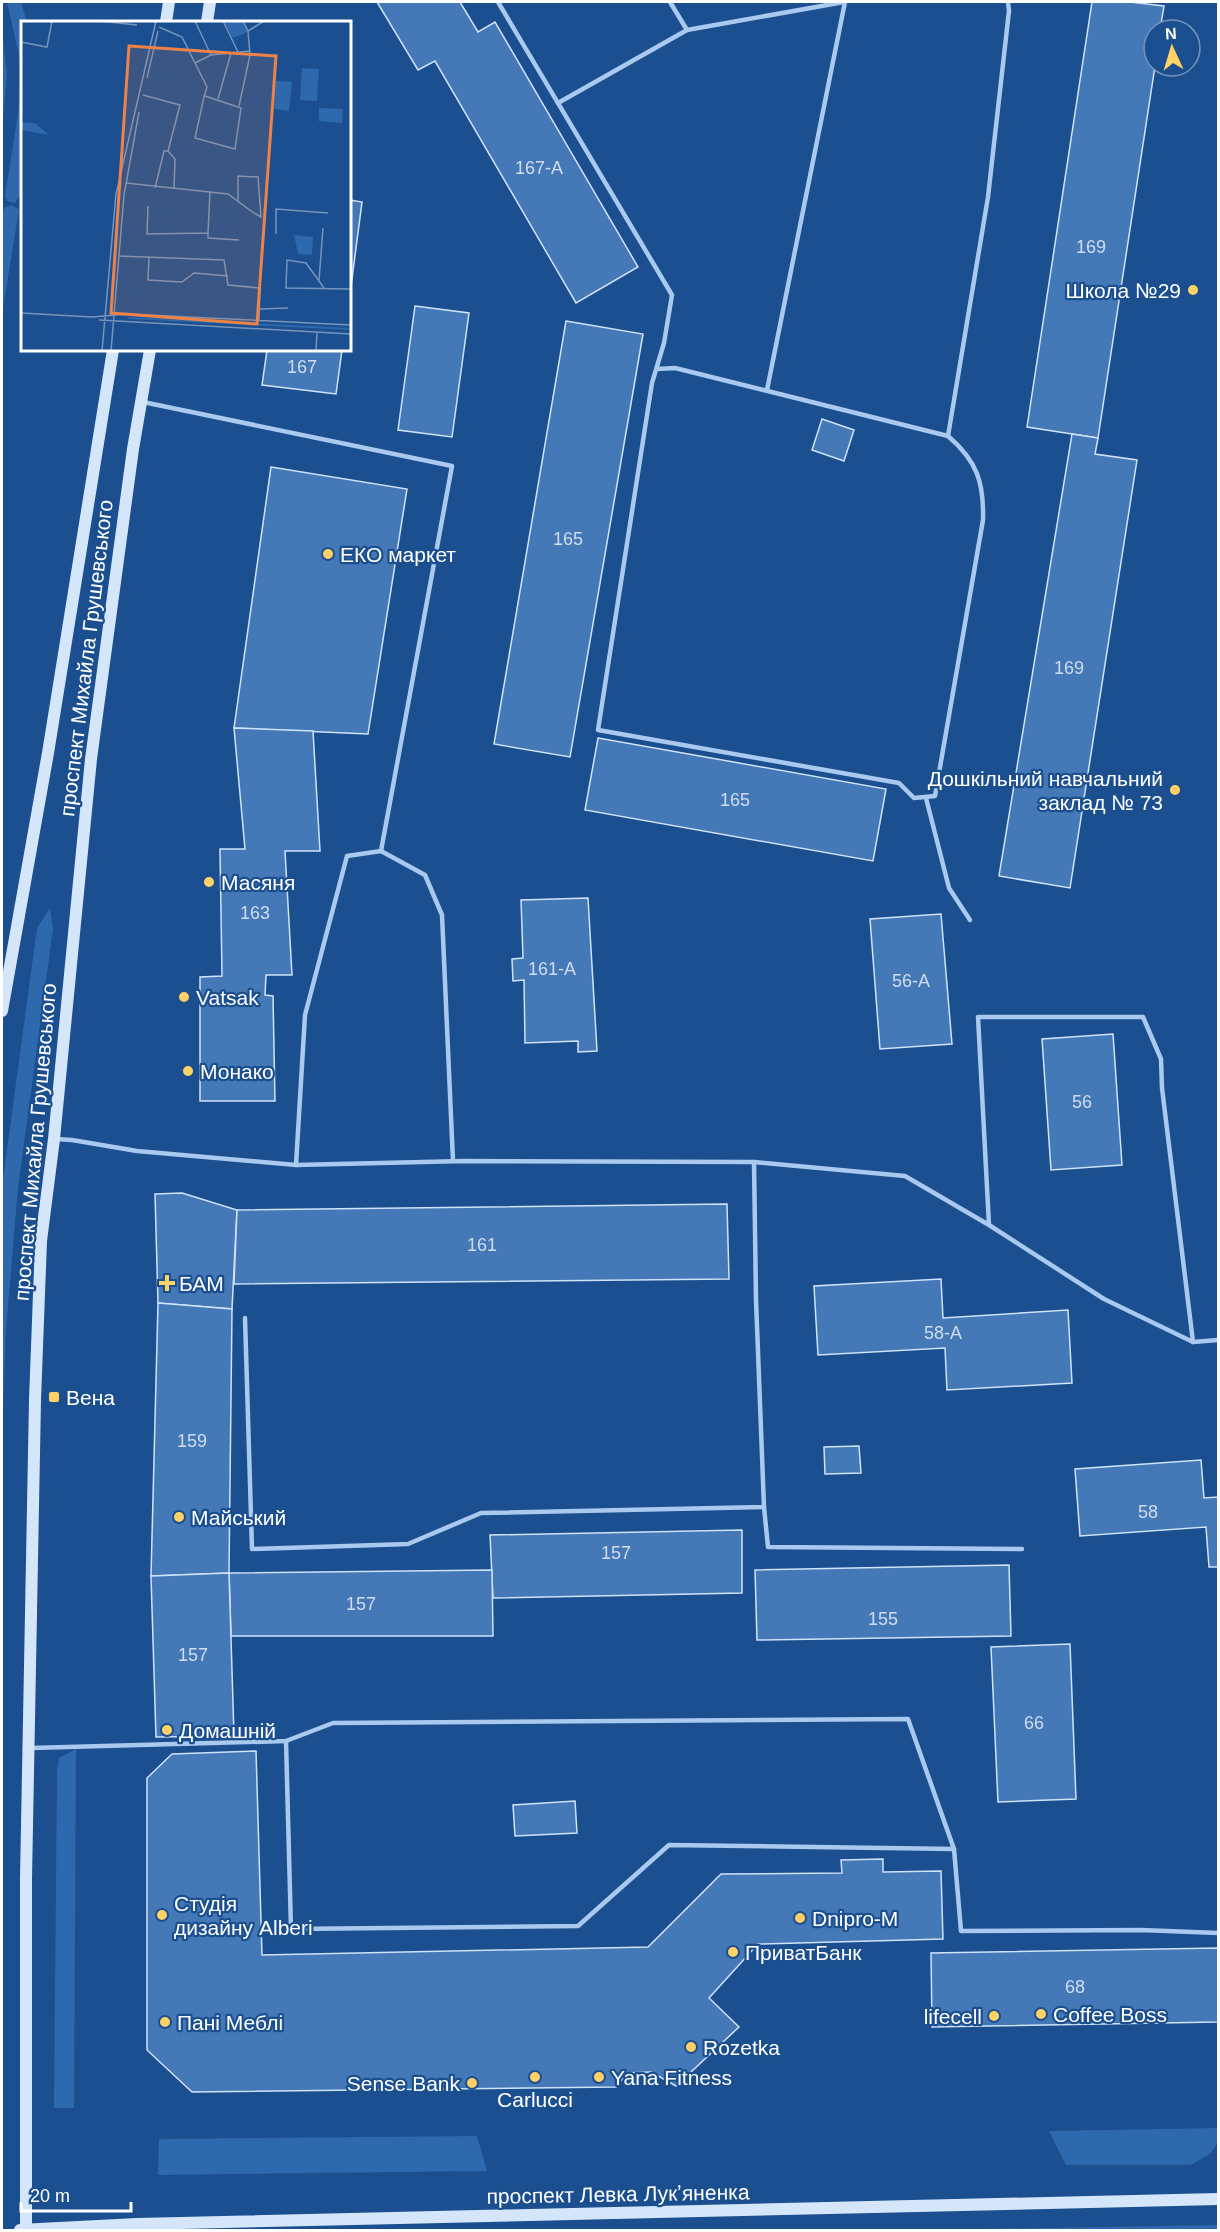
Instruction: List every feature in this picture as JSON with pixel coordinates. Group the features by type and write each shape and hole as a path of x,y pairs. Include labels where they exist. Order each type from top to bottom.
{"main road":[{"path":"166,21 169,2"},
{"path":"207,21 210,2"},
{"name":"проспект Михайла Грушевського","path":"2,1011 48,753 114,351"},
{"name":"проспект Михайла Грушевського","path":"26,2230 26,1879 41,1241 54,1139 91,759 150,351"},
{"name":"проспект Левка Лукʼяненка","path":"19,2230 137,2224 1218,2199"}],"lane":[{"path":"498,2 672,295 667,331 652,383 598,730 899,783 914,798 935,796 983,520 984,498 980,478 965,451 948,436 675,368 657,369"},
{"path":"670,2 687,30"},
{"path":"558,103 687,30 845,2 767,390"},
{"path":"948,436 988,197 1009,10 1008,2"},
{"path":"141,401 452,466 381,851"},
{"path":"926,798 949,888 970,920"},
{"path":"296,1165 305,1015 346,856 381,851 425,875 441,915 453,1161"},
{"path":"989,1224 978,1017 1143,1017 1161,1059 1162,1088 1193,1342"},
{"path":"54,1139 137,1151 296,1165 453,1161 754,1162 905,1176 989,1224 1104,1299 1193,1342 1218,1340"},
{"path":"754,1162 756,1300 764,1507 768,1547 1022,1549"},
{"path":"245,1318 252,1549 408,1544 481,1514 764,1507"},
{"path":"28,1748 286,1741 333,1723 908,1719 954,1849 961,1931 1141,1930 1218,1933"},
{"path":"286,1741 291,1929 578,1926 669,1845 954,1849"}],"shaded area":[{"path":"7,2 21,2 27,21 21,21 21,64"},
{"path":"2,30 7,75 2,130"},
{"path":"21,64 21,193 15,203 7,201 5,196 19,107"},
{"path":"12,205 19,210 2,314 2,220 4,208"},
{"path":"50,908 53,929 18,1188 6,1329 2,1434 2,1187 37,928"},
{"path":"76,1749 74,2108 54,2108 57,1770 59,1758"},
{"path":"1218,2128 1217,2142 1212,2151 1190,2165 1066,2165 1049,2131"},
{"path":"477,2136 487,2171 158,2175 159,2139"},
{"path":"1218,2225 1218,2230 919,2230"}],"building":[{"path":"377,2 460,2 478,32 495,22 638,267 576,303 435,61 418,70"},
{"path":"1092,2 1130,2 1164,6 1162,18 1142,18 1142,78 1153,78 1098,438 1027,427"},
{"path":"351,200 362,202 351,286"},
{"path":"415,306 469,313 452,437 398,430"},
{"path":"566,321 643,334 570,757 494,744"},
{"path":"267,351 342,351 336,394 262,385"},
{"path":"822,419 854,430 844,461 812,450"},
{"path":"1072,434 1098,438 1095,454 1137,460 1070,888 999,876"},
{"name":"ЕКО маркет","path":"271,467 407,489 368,734 234,728"},
{"path":"234,728 313,731 320,851 285,851 292,975 266,975 265,995 273,996 275,1101 200,1101 200,977 222,976 220,849 245,849"},
{"path":"598,738 886,789 873,861 585,810"},
{"path":"588,898 597,1051 578,1052 578,1041 525,1043 524,980 513,981 512,959 523,958 521,900"},
{"path":"941,914 952,1044 880,1049 870,919"},
{"path":"1113,1034 1122,1165 1051,1170 1042,1039"},
{"path":"182,1193 237,1210 232,1309 158,1303 155,1194"},
{"path":"727,1204 729,1279 234,1284 237,1210"},
{"path":"941,1279 943,1318 1068,1310 1072,1383 947,1390 945,1348 818,1355 814,1286"},
{"path":"158,1303 232,1309 229,1573 151,1576"},
{"path":"859,1446 861,1473 825,1474 824,1447"},
{"path":"1201,1460 1204,1498 1218,1497 1218,1567 1209,1567 1206,1527 1080,1536 1075,1469"},
{"path":"742,1530 742,1593 493,1598 490,1535"},
{"path":"1009,1565 1011,1636 757,1640 755,1570"},
{"path":"492,1570 493,1636 231,1636 229,1573"},
{"path":"229,1573 234,1736 156,1737 151,1576"},
{"path":"1070,1644 1076,1799 998,1802 991,1647"},
{"path":"256,1751 262,1955 648,1947 721,1874 842,1873 841,1860 883,1859 883,1872 941,1871 943,1939 758,1944 709,1998 739,2027 676,2086 651,2072 627,2073 616,2087 192,2092 147,2050 147,1778 172,1754"},
{"path":"575,1801 577,1833 515,1836 513,1805"},
{"path":"1218,1948 1218,2022 932,2027 931,1953"}],"place":[{"name":"Школа №29","path":"1193,290"},
{"name":"ЕКО маркет","path":"328,554"},
{"name":"Дошкільний навчальний заклад № 73","path":"1175,790"},
{"name":"Масяня","path":"209,882"},
{"name":"Vatsak","path":"184,997"},
{"name":"Монако","path":"188,1071"},
{"name":"БАМ","path":"167,1283"},
{"name":"Вена","path":"54,1397"},
{"name":"Майський","path":"179,1517"},
{"name":"Домашній","path":"167,1730"},
{"name":"Студія дизайну Alberi","path":"162,1915"},
{"name":"Dnipro-M","path":"800,1918"},
{"name":"ПриватБанк","path":"733,1952"},
{"name":"Coffee Boss","path":"1041,2014"},
{"name":"lifecell","path":"994,2016"},
{"name":"Пані Меблі","path":"165,2022"},
{"name":"Rozetka","path":"691,2047"},
{"name":"Carlucci","path":"535,2077"},
{"name":"Yana Fitness","path":"599,2077"},
{"name":"Sense Bank","path":"472,2083"}]}
